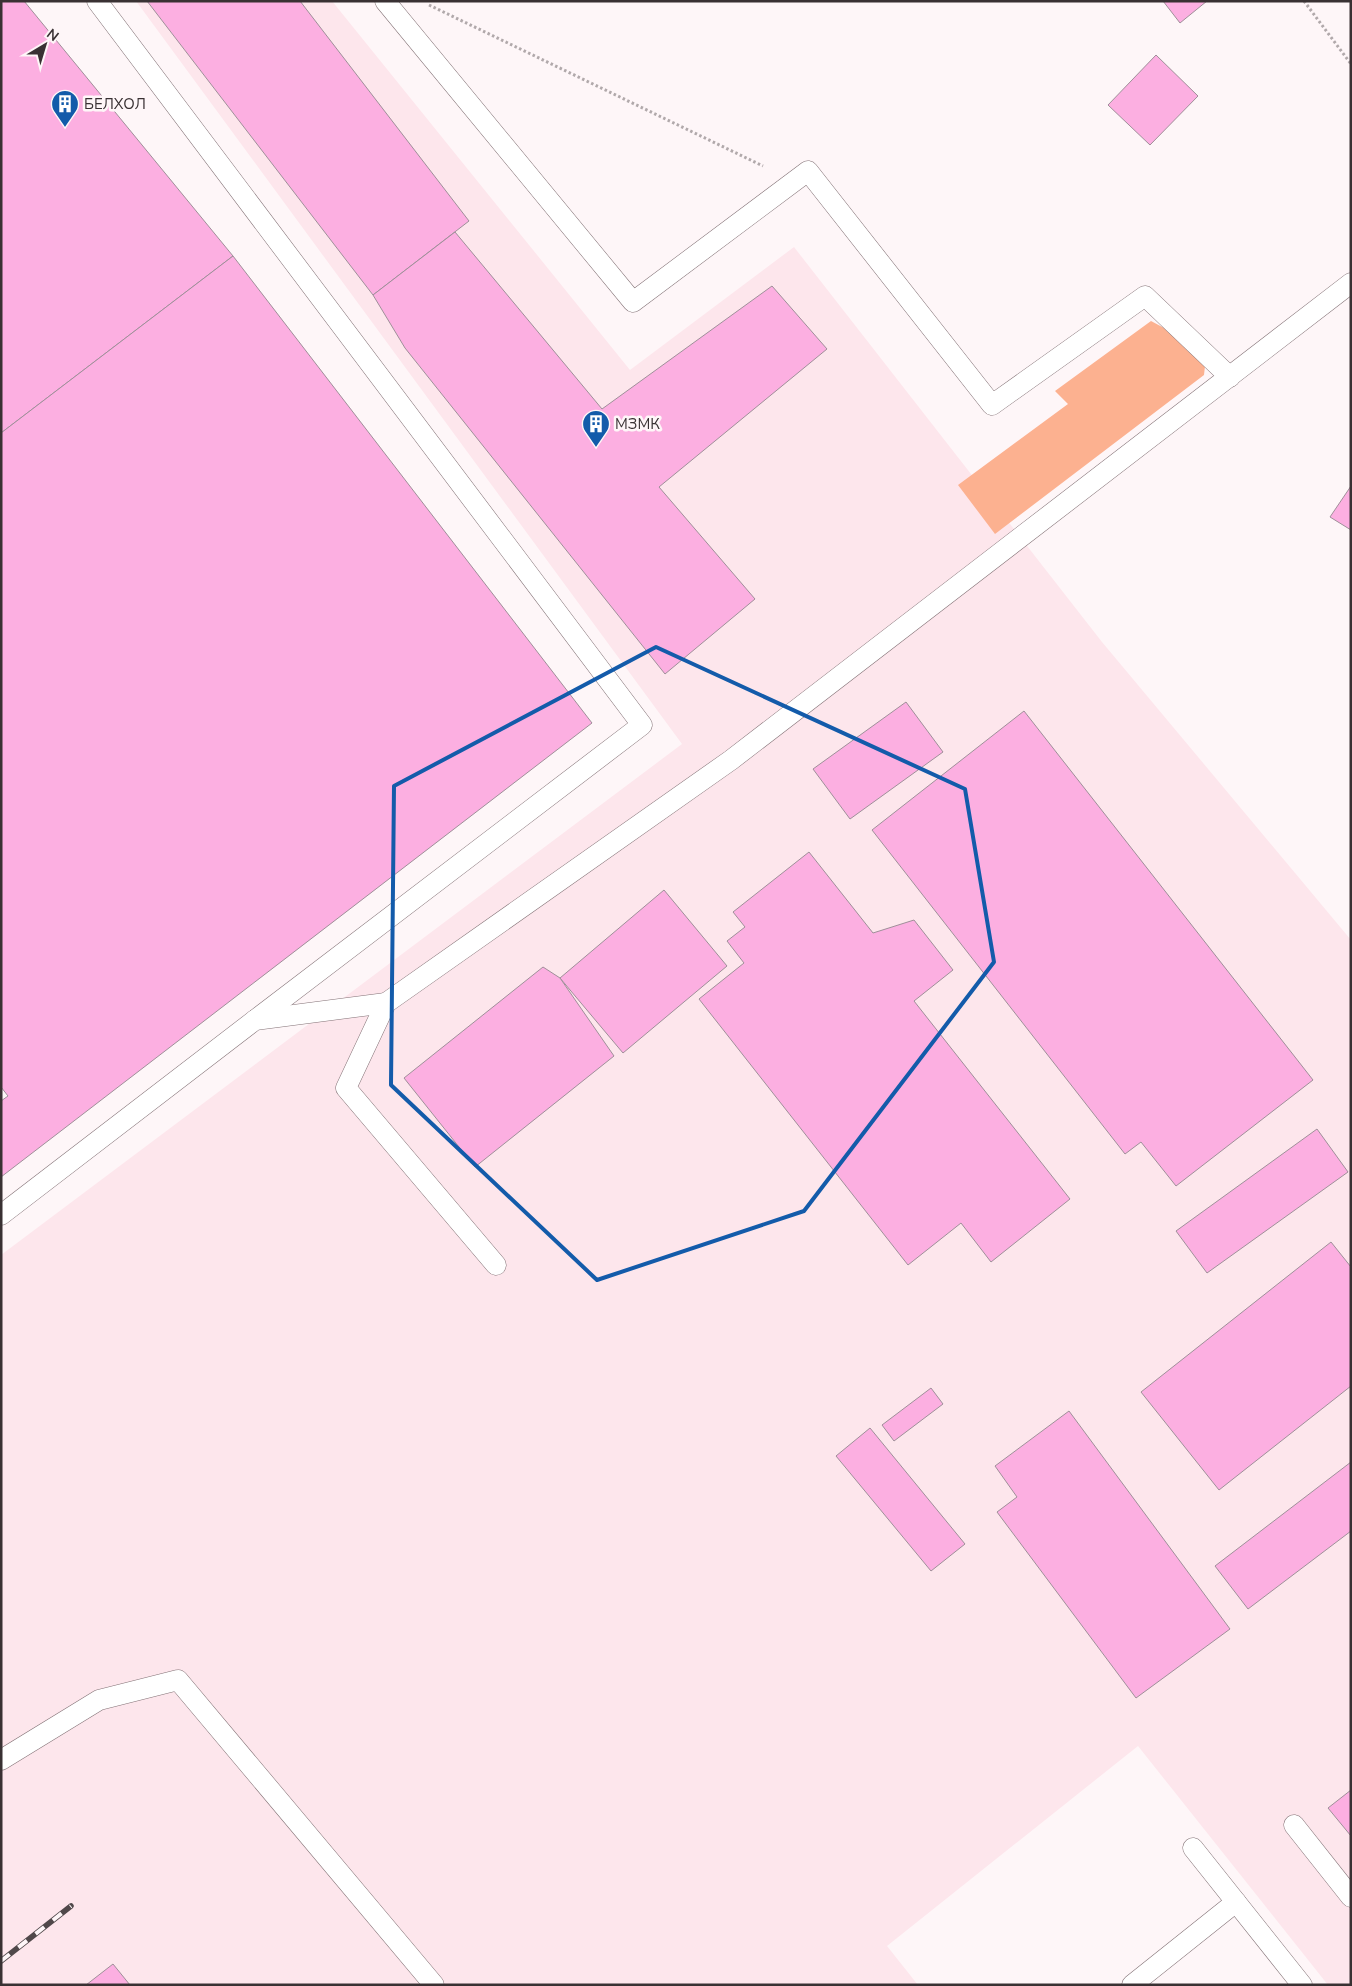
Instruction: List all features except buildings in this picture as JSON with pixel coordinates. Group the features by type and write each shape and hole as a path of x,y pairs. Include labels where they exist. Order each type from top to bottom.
{"lane":[{"path":"1,1215 642,725 97,1"},
{"path":"385,1 632,302 808,171 992,405 1145,296 1230,377"},
{"path":"256,1020 386,1003 731,760 1351,283"},
{"path":"386,1003 346,1088 496,1265"},
{"path":"1,1760 99,1700 178,1680 434,1985"},
{"path":"1294,1825 1351,1897"},
{"path":"1193,1848 1302,1984"},
{"path":"1132,1985 1236,1902"}],"path":[{"path":"421,1 794,182"},
{"path":"1304,1 1351,64"}],"highlighted area":[{"path":"656,647 965,789 994,962 804,1211 597,1280 391,1085 394,786"}],"shaded area":[{"path":"136,1 332,1 630,370 794,247 1102,642 1351,940 1351,1985 1328,1985 1138,1746 887,1946 918,1985 1,1985 1,1255 682,744"},
{"path":"1151,321 1181,337 1205,366 1204,375 995,534 958,485 1068,404 1055,391"}],"railway":[{"path":"1,1961 71,1906"}],"place":[{"name":"БЕЛХОЛ","path":"65,128"},
{"name":"МЗМК","path":"596,448"}]}
